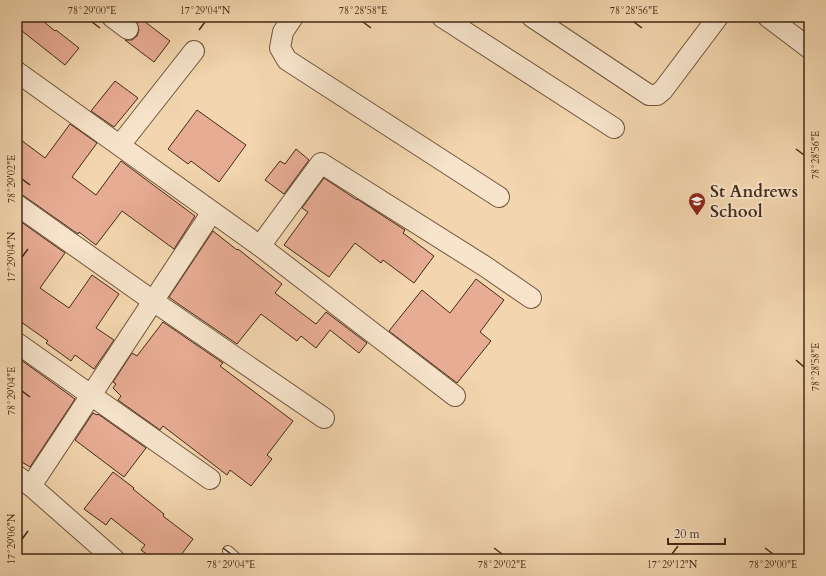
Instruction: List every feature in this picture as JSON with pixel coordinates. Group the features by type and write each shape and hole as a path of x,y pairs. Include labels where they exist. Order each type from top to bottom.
{"street":[{"path":"112,17 128,29"},
{"path":"293,17 283,32 280,48 287,60 499,197"},
{"path":"442,17 614,128"},
{"path":"532,17 649,95 657,95 663,90 718,17"},
{"path":"768,17 809,48"},
{"path":"120,146 194,51"},
{"path":"18,75 260,246 455,396"},
{"path":"260,246 321,163 486,266 531,298"},
{"path":"17,205 153,301 324,418"},
{"path":"114,559 24,480 90,395 212,212"},
{"path":"17,343 210,479"}],"lane":[{"path":"228,551 237,559"}],"building":[{"path":"17,17 38,17 79,48 65,65 17,27"},
{"path":"140,18 170,41 154,62 125,40 132,40 137,36 139,30 137,23"},
{"path":"115,81 138,98 114,127 91,111"},
{"path":"197,110 246,145 219,182 191,161 188,164 168,149"},
{"path":"70,124 97,143 72,177 96,195 121,161 195,216 174,249 122,211 96,245 24,196 17,194 17,137 45,158"},
{"path":"296,149 309,160 284,194 265,180 280,161 285,164"},
{"path":"324,178 405,230 403,233 434,256 414,283 383,260 381,263 355,243 329,277 284,245 308,212 302,208"},
{"path":"17,219 65,253 40,288 69,308 92,275 119,294 96,328 114,340 94,369 75,355 71,361 46,343 48,341 17,319"},
{"path":"213,231 282,284 275,293 316,324 326,312 367,343 359,353 330,330 316,348 301,336 297,341 261,314 237,344 177,303 169,297"},
{"path":"476,279 504,300 480,332 491,341 457,383 389,331 422,290 450,313"},
{"path":"163,322 223,363 220,366 293,421 267,455 272,459 251,486 230,470 227,475 163,426 160,430 118,400 121,396 113,388 116,384 113,382 132,353 137,356"},
{"path":"17,357 75,399 30,467 17,459"},
{"path":"93,413 98,414 146,448 124,477 75,440"},
{"path":"113,472 164,514 163,516 193,539 178,559 153,559 141,550 145,545 111,518 106,525 84,509"}],"place":[{"name":"St Andrews School","path":"697,216"}]}
